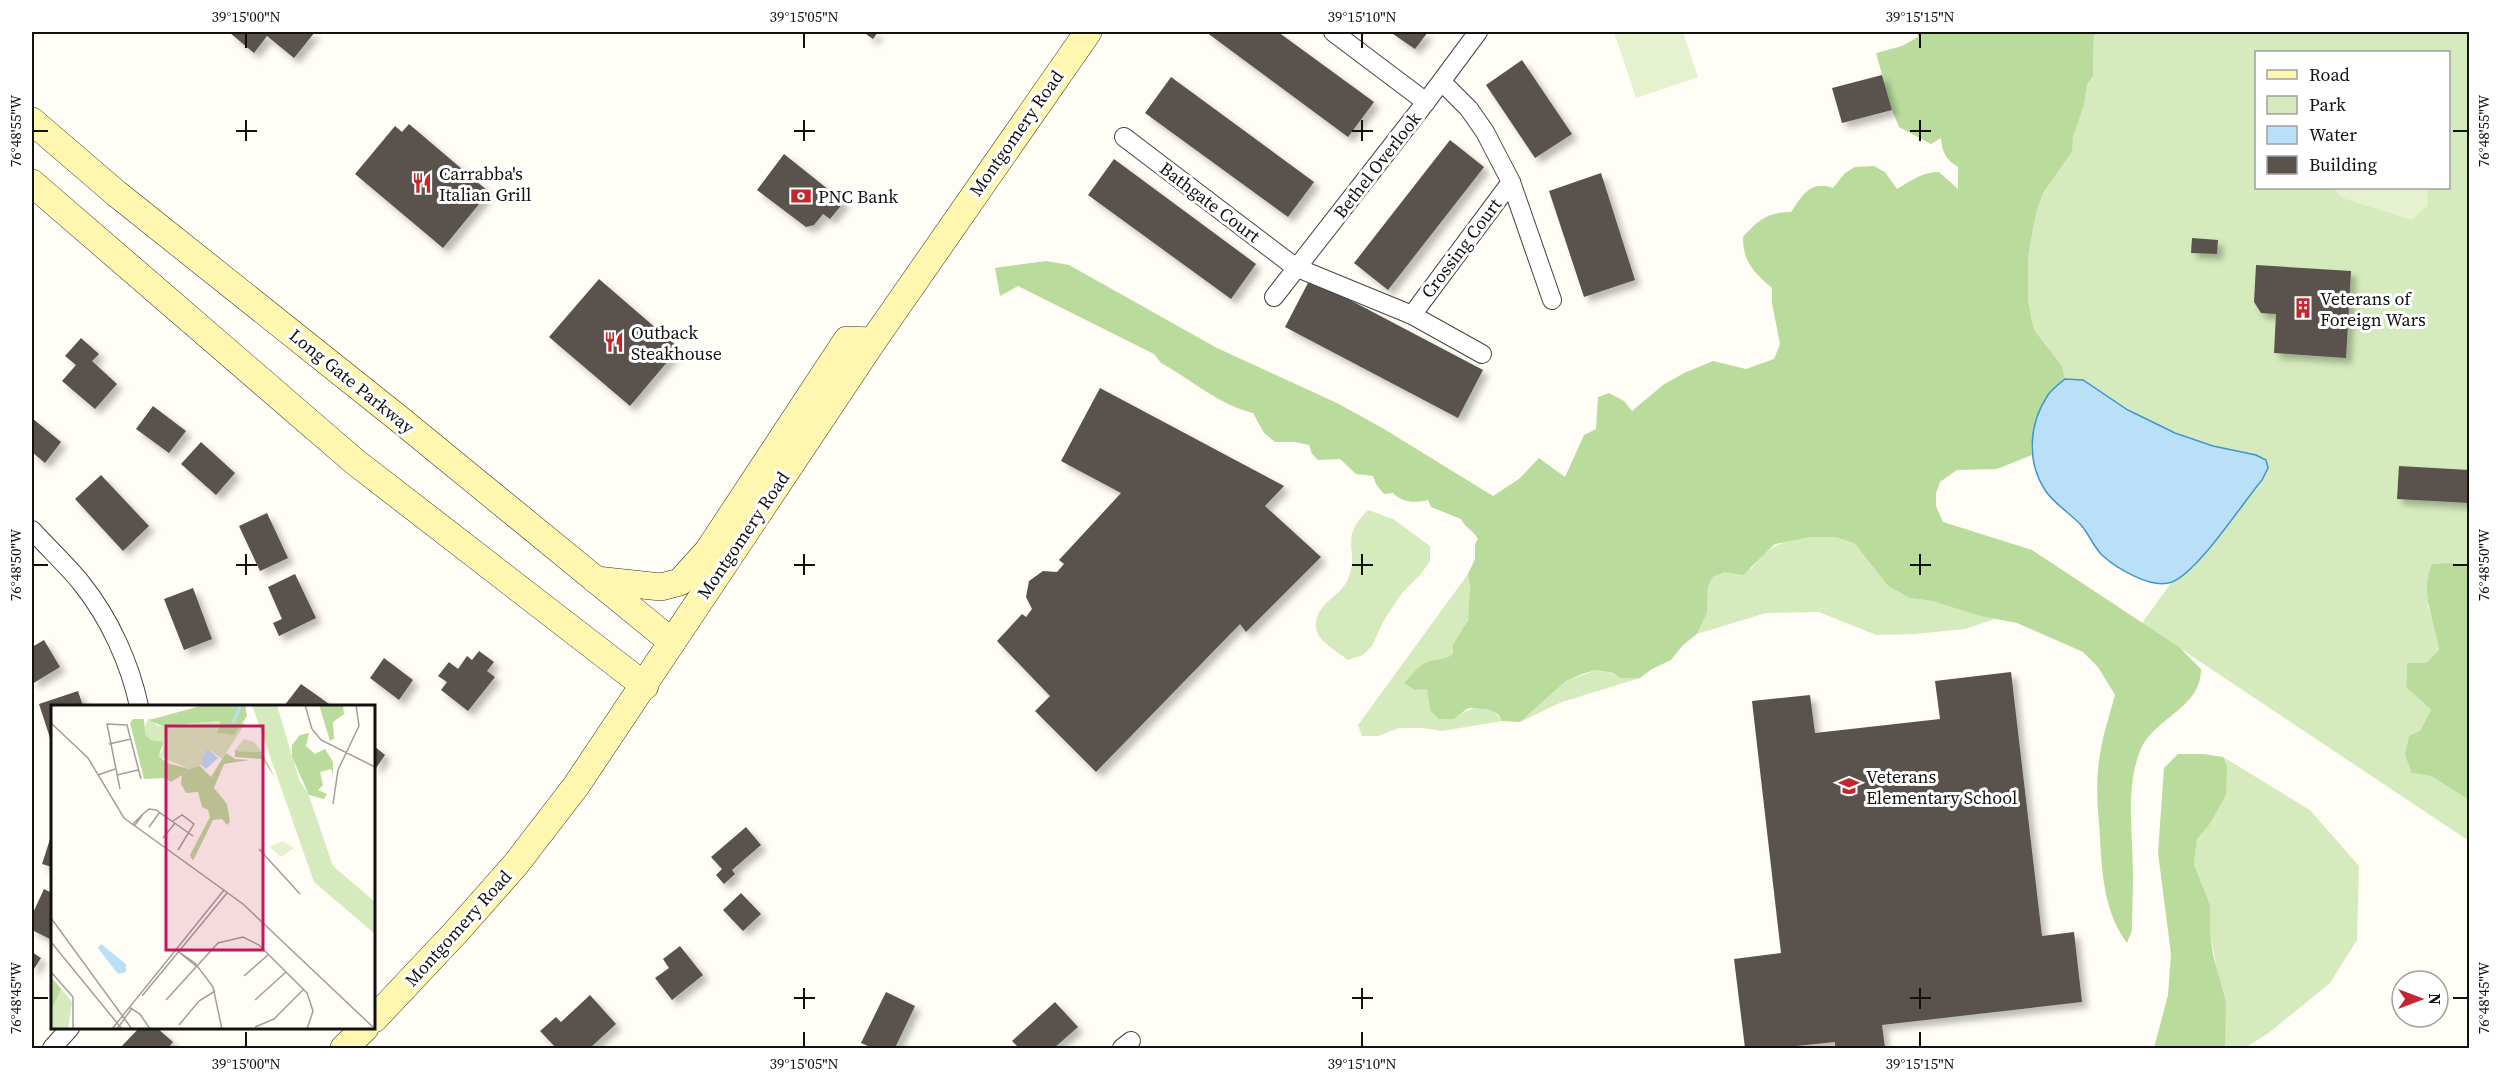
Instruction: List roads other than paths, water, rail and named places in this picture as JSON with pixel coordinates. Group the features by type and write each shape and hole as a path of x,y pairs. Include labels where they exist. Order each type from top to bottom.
{"main road":[{"name":"Montgomery Road","path":"375,1018 516,864 576,786 645,686 873,341 1088,32"},
{"name":"Long Gate Parkway","path":"32,121 72,156 672,642"},
{"path":"32,146 54,148 72,156"},
{"path":"32,182 354,461 645,686"},
{"path":"596,580 661,588 680,582 708,551 847,340 873,341"},
{"path":"344,1048 364,1029"}],"street":[{"path":"1333,32 1426,102"},
{"name":"Bethel Overlook","path":"1274,297 1295,267 1442,82 1478,32"},
{"name":"Crossing Court","path":"1442,82 1469,109 1485,132 1511,182 1552,300"},
{"name":"Bathgate Court","path":"1124,137 1295,267"},
{"name":"Crossing Court","path":"1412,315 1511,182"},
{"name":"Crossing Court","path":"1295,267 1412,315 1482,354"},
{"path":"32,530 82,584 100,609 128,665 139,705"},
{"path":"52,1048 69,1029"}],"water":[{"path":"2065,379 2083,380 2128,410 2175,433 2213,446 2256,455 2266,460 2268,468 2262,480 2219,537 2194,565 2172,582 2164,584 2145,580 2108,560 2081,525 2048,495 2039,479 2032,442 2037,418 2048,395"}],"place":[{"name":"Carrabba's Italian Grill","path":"422,183"},
{"name":"PNC Bank","path":"801,196"},
{"name":"Veterans of Foreign Wars","path":"2303,308"},
{"name":"Outback Steakhouse","path":"614,342"},
{"name":"Veterans Elementary School","path":"1849,786"}]}
